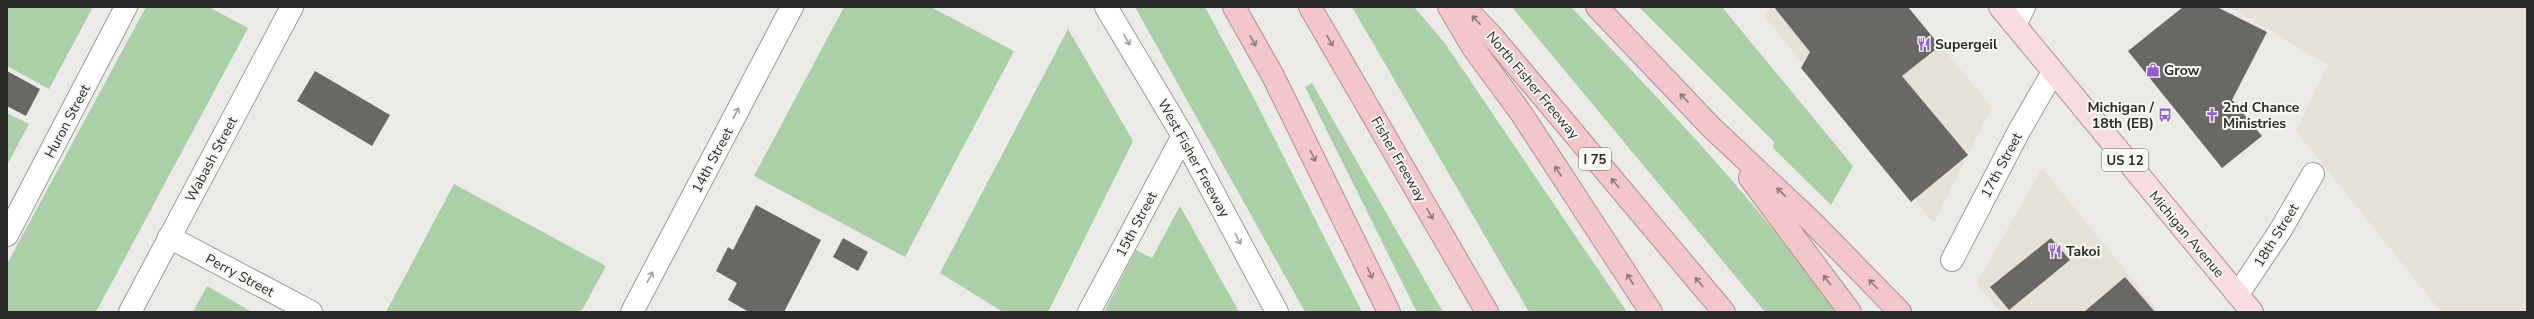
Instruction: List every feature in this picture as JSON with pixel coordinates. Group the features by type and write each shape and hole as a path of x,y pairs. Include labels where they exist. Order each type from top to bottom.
{"highway":[{"path":"1234,7 1273,76 1389,312"},
{"name":"Fisher Freeway","path":"1310,7 1487,312"},
{"path":"1449,7 1474,49 1521,114 1651,312"},
{"name":"North Fisher Freeway","path":"1464,7 1491,35 1724,312"},
{"path":"1597,7 1711,127 1813,223 1900,312"},
{"path":"1711,127 1850,312"}],"main road":[{"name":"Michigan Avenue","path":"2000,7 2019,16 2053,72 2252,312"}],"street":[{"name":"Huron Street","path":"7,235 126,7"},
{"name":"14th Street","path":"632,312 792,7"},
{"name":"West Fisher Freeway","path":"1106,7 1183,136 1277,312"},
{"name":"Wabash Street","path":"130,312 285,9"},
{"name":"17th Street","path":"1952,260 2019,131 2053,72"},
{"name":"15th Street","path":"1089,312 1183,136"},
{"name":"18th Street","path":"2238,294 2280,231 2313,174"},
{"name":"Perry Street","path":"169,237 311,312"}],"shaded area":[{"path":"1771,7 1908,7 1992,107 1934,223 1764,16"},
{"path":"2229,7 2527,7 2527,312 2441,312 2296,131 2328,65"},
{"path":"2042,168 2159,312 2000,312 1977,283"}],"green space":[{"path":"7,7 93,7 49,89 7,66"},
{"path":"146,7 209,7 248,28 96,312 7,312 7,264"},
{"path":"844,7 931,7 1014,51 905,257 754,176"},
{"path":"1135,7 1205,7 1256,102 1362,312 1305,312"},
{"path":"1352,7 1414,7 1444,42 1627,312 1529,312"},
{"path":"1512,7 1571,7 1641,80 1742,192 1805,271 1835,312 1765,312"},
{"path":"1639,7 1722,7 1853,166 1831,205 1773,148 1774,142"},
{"path":"1068,29 1133,141 1048,312 1003,312 940,273"},
{"path":"1312,83 1443,312 1417,312 1305,87"},
{"path":"7,113 29,124 7,165"},
{"path":"454,184 606,266 581,312 386,312"},
{"path":"1180,206 1239,312 1104,312 1136,250 1152,258"},
{"path":"207,286 252,312 193,312"}],"building":[{"path":"1774,7 1908,7 1940,46 1902,76 1968,155 1911,202 1801,68 1810,52"},
{"path":"2183,7 2217,7 2267,32 2232,100 2262,136 2222,168 2128,51"},
{"path":"7,71 40,89 26,116 7,106"},
{"path":"315,71 390,115 372,146 297,101"},
{"path":"756,205 821,240 784,312 749,312 728,300 737,283 716,271 728,247 733,250"},
{"path":"843,238 868,252 858,271 833,257"},
{"path":"2051,238 2070,260 2009,310 1990,287"},
{"path":"2125,277 2155,312 2084,312"}],"place":[{"name":"Supergeil","path":"1924,44"},
{"name":"Grow","path":"2153,70"},
{"name":"Michigan / 18th (EB)","path":"2165,115"},
{"name":"2nd Chance Ministries","path":"2212,115"},
{"name":"Takoi","path":"2055,251"}]}
